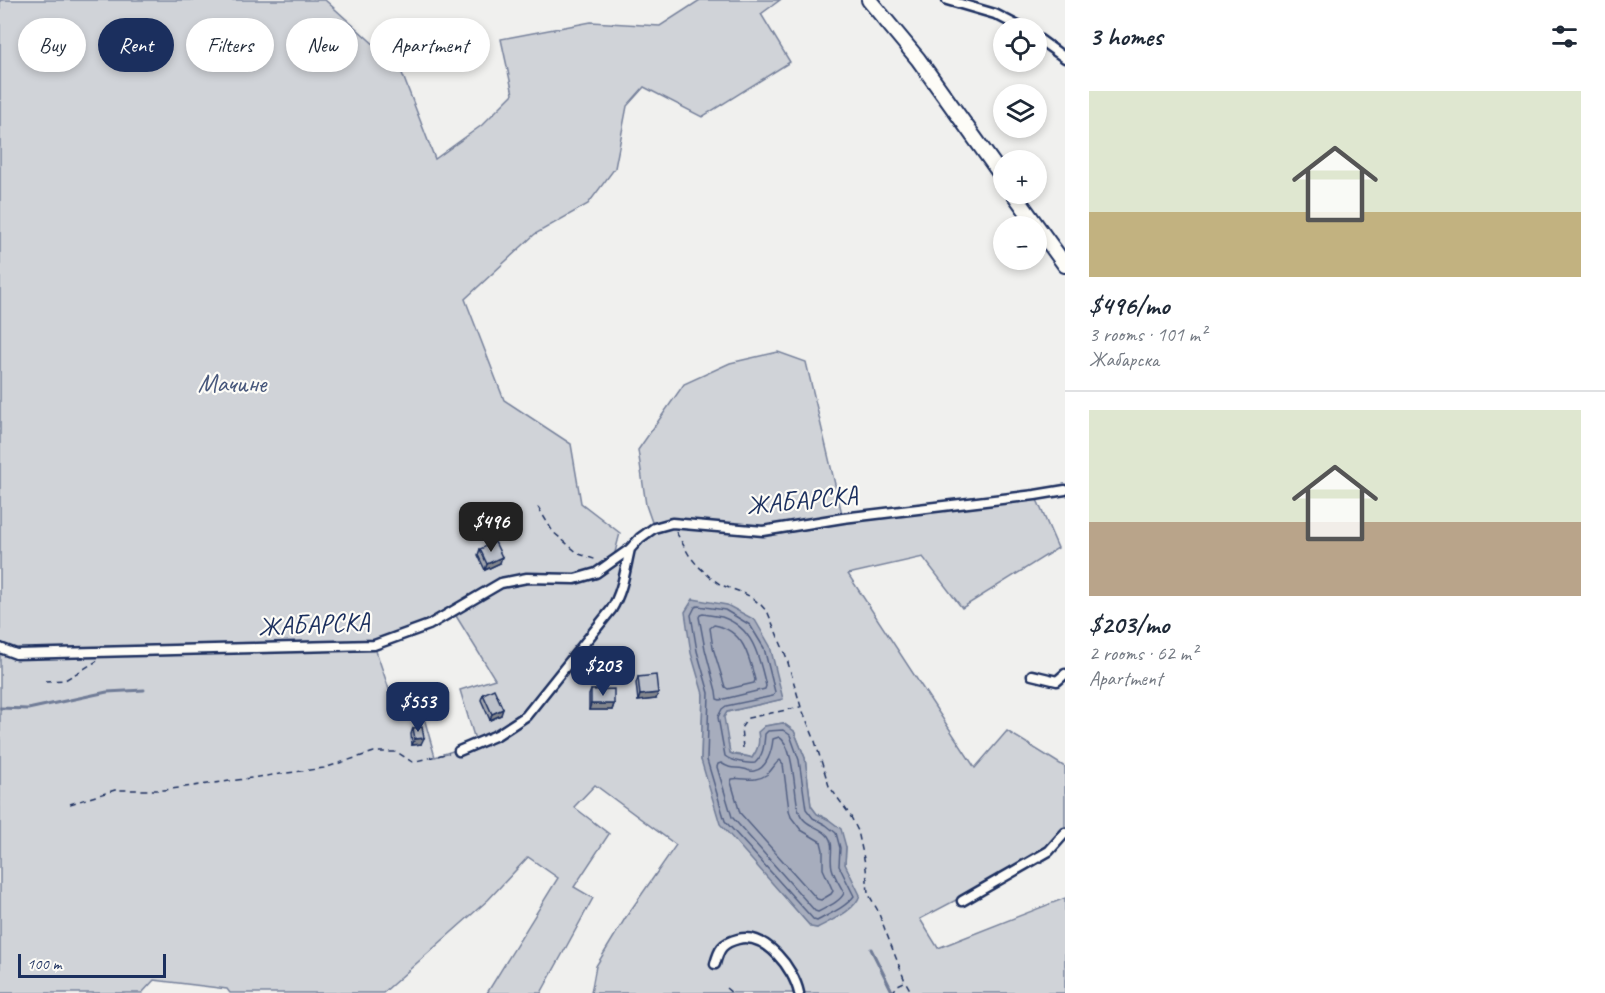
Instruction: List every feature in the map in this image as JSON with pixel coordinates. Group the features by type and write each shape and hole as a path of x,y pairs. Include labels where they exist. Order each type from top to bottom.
{"main road":[{"path":"869,0 918,59 993,163"},
{"path":"1021,204 1065,265"}],"street":[{"path":"947,0 1003,18"},
{"path":"1047,45 1065,58"},
{"name":"ЖАБАРСКА","path":"0,648 16,654 374,645 429,625 501,583 526,578 575,579 596,573 630,549 654,528 672,523 763,531 843,518 1065,490"},
{"path":"459,751 497,735 526,716 618,599 630,549"},
{"path":"1032,675 1057,681 1065,674"},
{"path":"962,901 1048,851 1065,833"},
{"path":"715,964 719,951 728,942 744,938 760,941 776,952 789,970 799,993"}],"path":[{"path":"537,507 553,532 579,554 595,560 613,562"},
{"path":"672,523 689,555 710,577 722,585 751,597 762,604 768,613 786,656 829,786 850,815 858,831 866,868 868,893 885,927 905,981 912,993"},
{"path":"45,681 64,680 113,652"},
{"path":"743,748 741,728 748,718 801,707"},
{"path":"70,804 115,790 164,790 324,768 374,752 397,752 412,762 459,751"},
{"path":"892,993 898,985 905,981"},
{"path":"726,988 732,993"}],"green space":[{"name":"Мачине","path":"0,0 325,0 345,18 286,18 286,72 358,72 358,30 370,41 370,72 402,72 435,159 482,125 513,94 501,39 591,22 660,26 700,0 780,0 761,14 790,62 702,117 644,87 627,106 615,168 588,204 535,234 465,299 504,400 571,444 581,503 620,533 613,560 654,528 646,505 638,450 684,384 730,363 778,352 806,362 843,518 1035,495 1058,548 962,608 923,557 848,574 975,768 1007,731 1065,767 1065,833 1049,851 920,919 938,948 1065,898 1065,993 591,993 596,966 626,917 676,845 595,785 574,807 609,834 574,887 593,898 541,993 487,993 558,878 528,857 488,900 383,993 230,993 227,989 154,980 142,993 0,993","holes":["453,611 495,679 460,690 476,743 435,757 419,700 395,707 374,645","703,694 783,699 727,712 723,717 730,753 752,758 765,726 783,723 794,731 805,758 811,806 817,814 829,820 846,847 845,864 817,928 811,927 781,892 701,760"]}],"water":[{"path":"693,599 727,605 755,620 770,646 783,699 727,712 724,717 730,753 752,758 758,746 758,732 765,726 783,723 794,731 805,758 811,806 817,814 841,829 846,847 845,864 860,895 848,910 817,928 811,927 720,824 701,760 703,694 691,653 685,612"}],"building":[{"path":"495,542 502,557 487,564 480,549"},
{"path":"656,675 658,693 640,695 638,677"},
{"path":"494,689 503,709 492,714 483,694"},
{"path":"614,689 614,704 591,704 591,690"},
{"path":"422,727 424,738 415,739 413,728"}],"waterway":[{"path":"0,708 28,709 107,692 144,690"},
{"path":"871,949 893,993"}]}
